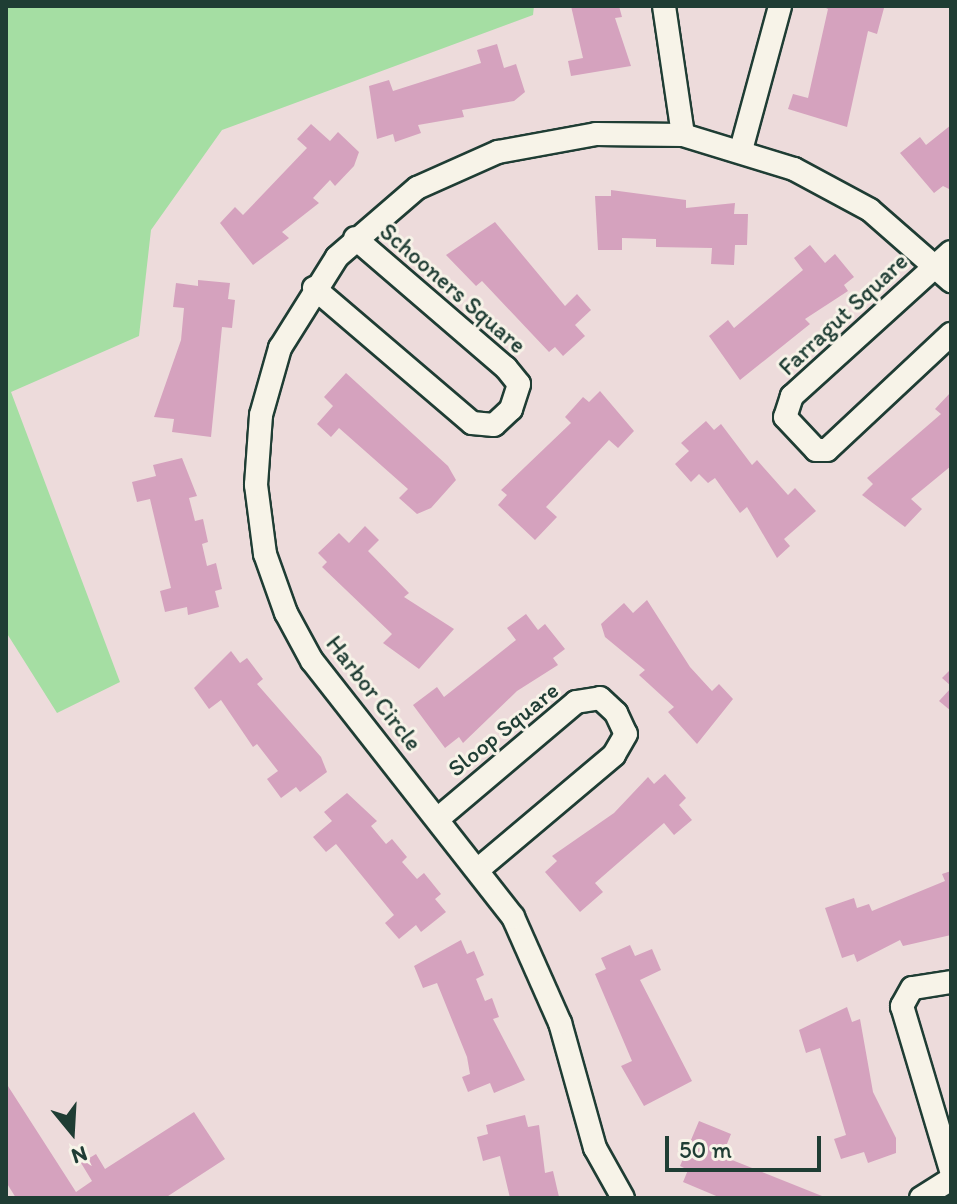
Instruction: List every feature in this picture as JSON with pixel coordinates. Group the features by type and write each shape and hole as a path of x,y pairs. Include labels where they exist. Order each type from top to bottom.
{"street":[{"path":"664,6 683,135"},
{"path":"741,150 780,6"},
{"name":"Harbor Circle","path":"623,1198 595,1148 540,970 480,868 312,661 265,554 256,485 261,415 280,348 314,288 355,238 417,188 498,152 596,134 683,135 741,150 844,194 944,258 951,281"},
{"name":"Schooners Square","path":"314,288 472,423 494,425 511,409 519,394 515,378 355,238"},
{"name":"Farragut Square","path":"944,258 792,396 785,417 816,450 827,450 951,334"},
{"name":"Sloop Square","path":"440,817 576,702 600,698 616,713 626,734 614,755 480,868"},
{"path":"951,982 912,988 902,1006 951,1170"},
{"path":"921,1198 951,1179"}],"green space":[{"path":"6,6 534,6 533,15 222,130 151,230 139,336 11,392 120,682 57,713 6,632"}],"building":[{"path":"571,6 619,6 622,17 615,18 631,66 571,76 568,61 583,58"},
{"path":"822,6 884,8 877,34 868,31 847,127 788,109 793,94 808,98 828,9"},
{"path":"497,44 504,68 516,64 525,92 514,101 462,110 464,117 418,125 421,133 395,142 393,134 377,139 369,86 389,80 393,91 481,63 477,50"},
{"path":"311,124 330,141 338,132 359,152 354,166 335,186 330,180 313,198 319,203 282,232 289,238 253,265 220,223 235,207 243,215 307,148 297,139"},
{"path":"951,125 951,190 943,186 934,193 900,153 920,137 926,145"},
{"path":"611,190 686,200 686,208 735,203 734,214 748,214 747,245 735,245 734,265 711,264 712,248 656,247 656,239 622,238 622,250 598,250 595,196 611,196"},
{"path":"495,222 565,306 577,294 591,310 575,325 585,336 563,356 555,347 549,352 482,281 476,286 446,255"},
{"path":"810,245 825,263 835,254 854,277 844,285 848,291 805,319 810,324 740,380 709,336 728,320 734,328 803,270 794,258"},
{"path":"198,280 230,283 228,299 235,300 232,328 222,327 211,437 172,432 174,419 154,417 181,340 184,308 173,307 176,283 198,286"},
{"path":"346,373 448,466 456,480 431,508 417,514 399,498 408,489 339,428 331,437 317,424 333,406 324,397"},
{"path":"600,391 634,431 618,448 609,440 546,507 557,517 535,540 498,505 507,495 501,490 571,423 565,417 583,397 589,402"},
{"path":"951,392 951,466 911,499 922,509 905,527 862,495 873,484 867,478 941,414 935,409"},
{"path":"706,421 714,430 721,424 752,465 757,460 788,495 795,488 816,511 784,539 790,546 777,558 747,507 740,513 715,478 708,483 699,474 691,482 675,464 689,451 681,443"},
{"path":"182,458 197,496 189,498 195,521 203,519 208,542 202,544 207,566 216,563 222,589 215,591 219,607 188,615 187,607 165,612 160,591 171,588 150,499 137,502 132,482 156,476 153,465"},
{"path":"365,526 379,540 368,551 409,593 404,597 454,629 419,669 383,643 392,634 322,567 327,562 318,553 339,533 349,543"},
{"path":"647,600 690,667 712,691 719,684 733,699 697,744 668,712 674,707 639,675 645,670 605,637 601,624 624,603 633,613"},
{"path":"526,614 538,630 545,624 565,649 553,658 558,665 517,691 463,743 459,737 445,748 413,705 437,687 444,697 516,640 507,628"},
{"path":"231,651 240,663 247,658 263,679 257,684 321,757 327,772 300,792 296,787 281,798 267,779 278,771 257,744 253,747 221,700 209,709 194,688"},
{"path":"951,669 951,686 942,678"},
{"path":"951,688 951,711 939,701"},
{"path":"665,774 686,798 679,805 692,820 674,835 664,823 595,883 603,892 580,912 545,872 557,861 552,856 614,813 648,777 654,784"},
{"path":"347,793 377,821 371,826 386,844 392,839 407,857 402,862 417,879 424,873 441,894 435,899 446,912 421,932 416,925 399,939 385,923 394,915 336,844 326,852 313,837 332,821 324,812"},
{"path":"951,871 951,935 903,946 900,940 857,962 854,954 842,958 825,908 854,898 857,908 869,904 872,911 945,881 942,874"},
{"path":"461,940 467,954 474,951 484,975 476,979 485,1001 492,998 499,1017 493,1019 525,1080 494,1093 490,1083 468,1092 462,1077 470,1074 467,1057 437,983 423,988 414,966"},
{"path":"630,945 635,956 652,949 661,970 640,980 692,1081 644,1106 621,1066 632,1061 595,974 606,969 601,958"},
{"path":"847,1007 852,1022 860,1019 873,1092 896,1138 896,1153 868,1163 864,1152 841,1159 834,1139 846,1135 820,1048 806,1053 799,1030"},
{"path":"6,1083 76,1192 92,1181 81,1163 96,1154 105,1169 194,1112 225,1159 165,1198 16,1198 6,1182"},
{"path":"525,1115 528,1127 539,1125 545,1173 553,1171 559,1197 510,1198 500,1156 483,1161 477,1137 488,1134 486,1125"},
{"path":"699,1121 731,1134 722,1156 827,1198 721,1198 683,1182 688,1170 680,1166"}]}
